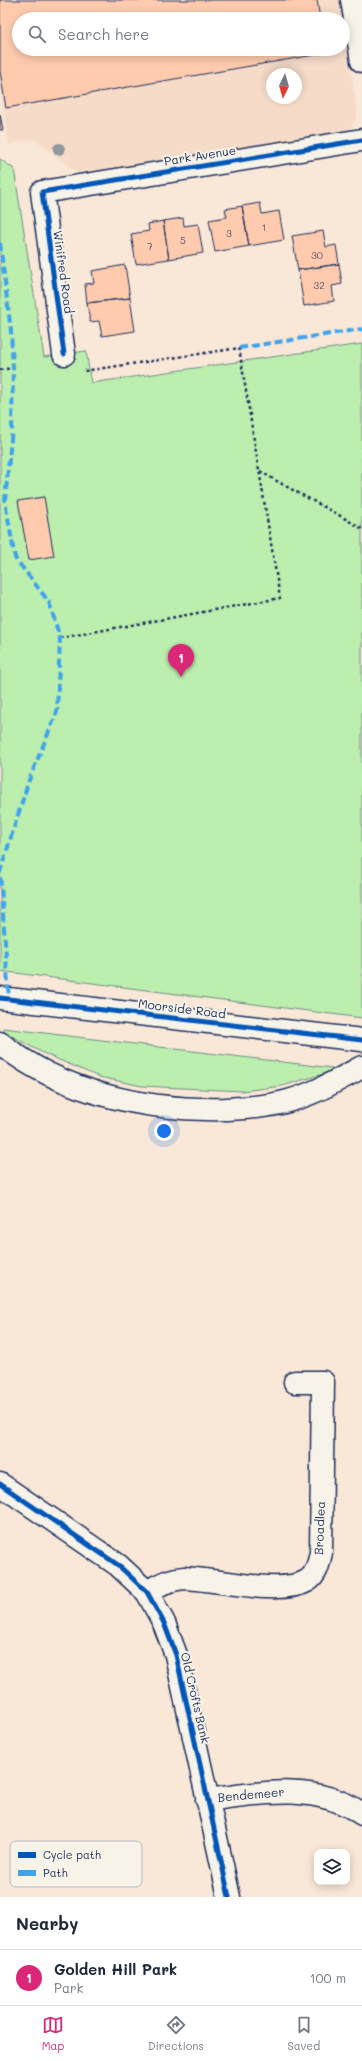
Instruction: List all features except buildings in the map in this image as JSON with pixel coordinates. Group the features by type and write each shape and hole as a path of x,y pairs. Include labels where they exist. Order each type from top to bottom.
{"street":[{"path":"352,0 362,61"},
{"name":"Park Avenue","path":"42,192 362,140"},
{"name":"Winifred Road","path":"42,192 64,354"},
{"name":"Moorside Road","path":"0,998 362,1040"},
{"path":"0,1043 39,1069 77,1086 117,1098 160,1106 204,1109 248,1108 288,1101 329,1085 362,1068"},
{"name":"Broadlea","path":"147,1592 158,1584 171,1579 184,1578 273,1587 290,1587 308,1580 318,1568 321,1552 323,1382 295,1382"},
{"name":"Old Crofts Bank","path":"0,1484 118,1566 147,1592 164,1623 176,1655 229,1897"},
{"name":"Bendemeer","path":"207,1800 259,1793 290,1792 325,1797 362,1814"}],"path":[{"path":"60,638 280,598 239,348 68,374 64,354"},
{"path":"0,370 13,368"},
{"path":"260,471 296,493 340,515 362,529"}],"shaded area":[{"path":"0,0 340,0 342,12 12,12 12,56 349,56 357,111 356,118 352,126 338,134 81,176 35,139 9,144 0,89"}],"green space":[{"path":"0,159 14,169 44,357 86,351 91,383 362,344 362,1018 0,971"},
{"path":"3,1028 332,1068 330,1072 282,1086 242,1091 142,1086 99,1077 43,1053 4,1032"}],"marked path":[{"path":"0,243 11,331 13,368 12,429 5,501 15,558 49,602 60,638 57,712 29,780 0,872 9,999"},
{"path":"239,348 362,329"}],"cycle path":[{"path":"64,354 42,192 362,140"},
{"path":"0,998 362,1040"},
{"path":"0,1484 118,1565 147,1592 164,1623 176,1655 229,1897"}],"place":[{"name":"Golden Hill Park","path":"181,677"}]}
